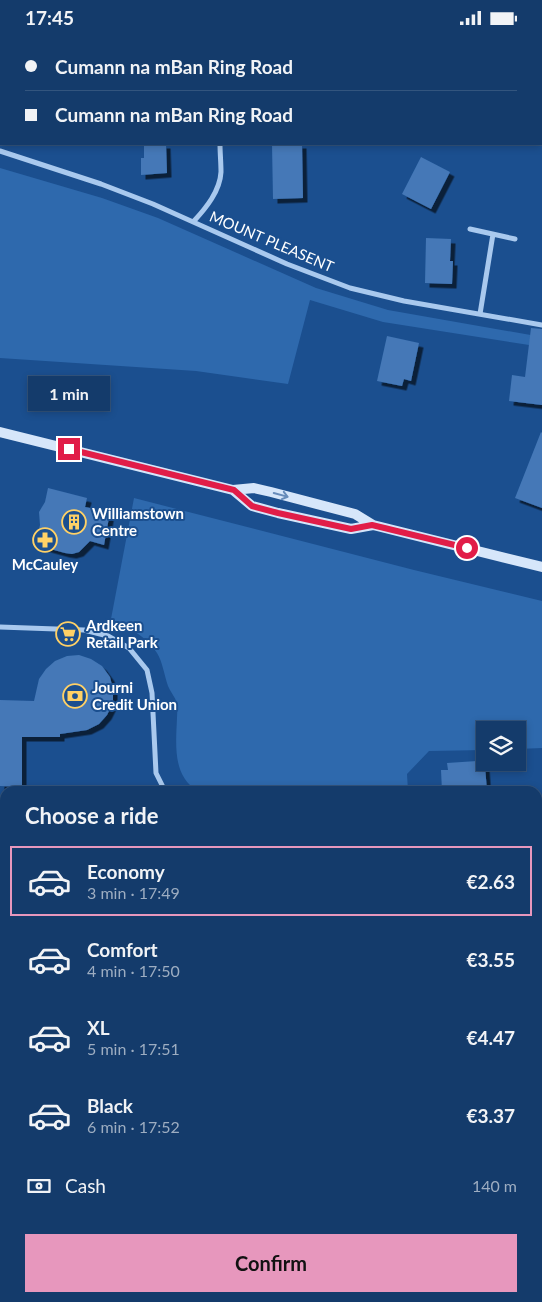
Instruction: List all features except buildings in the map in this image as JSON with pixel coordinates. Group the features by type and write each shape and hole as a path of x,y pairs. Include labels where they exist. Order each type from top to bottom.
{"main road":[{"path":"0,432 234,490 254,488 271,492 354,514 372,525 542,567"},
{"path":"234,490 252,506 278,513 351,529 372,525"}],"street":[{"path":"194,221 217,190 221,174 220,145"},
{"name":"MOUNT PLEASENT","path":"0,151 101,184 194,221 287,263 350,288 404,301 542,325"},
{"path":"470,229 515,239"},
{"path":"480,315 493,234"},
{"path":"0,627 84,630 108,636 129,648 147,670 152,693 156,773 162,786"}],"shaded area":[{"path":"0,168 102,198 158,218 316,288 388,310 542,337 542,347 383,322 310,300 288,384 196,371 0,358"},
{"path":"134,498 542,601 542,748 526,749 526,721 476,721 476,750 429,751 407,774 408,786 191,786 184,777 177,759 177,703 168,686 159,657 153,647 130,629 111,619"}],"place":[{"name":"Williamstown Centre","path":"74,522"},
{"name":"McCauley","path":"45,540"},
{"name":"Ardkeen Retail Park","path":"68,634"},
{"name":"Journi Credit Union","path":"75,696"}],"route":[{"path":"69,449 234,490 252,506 278,513 351,529 372,525 467,548"}]}
